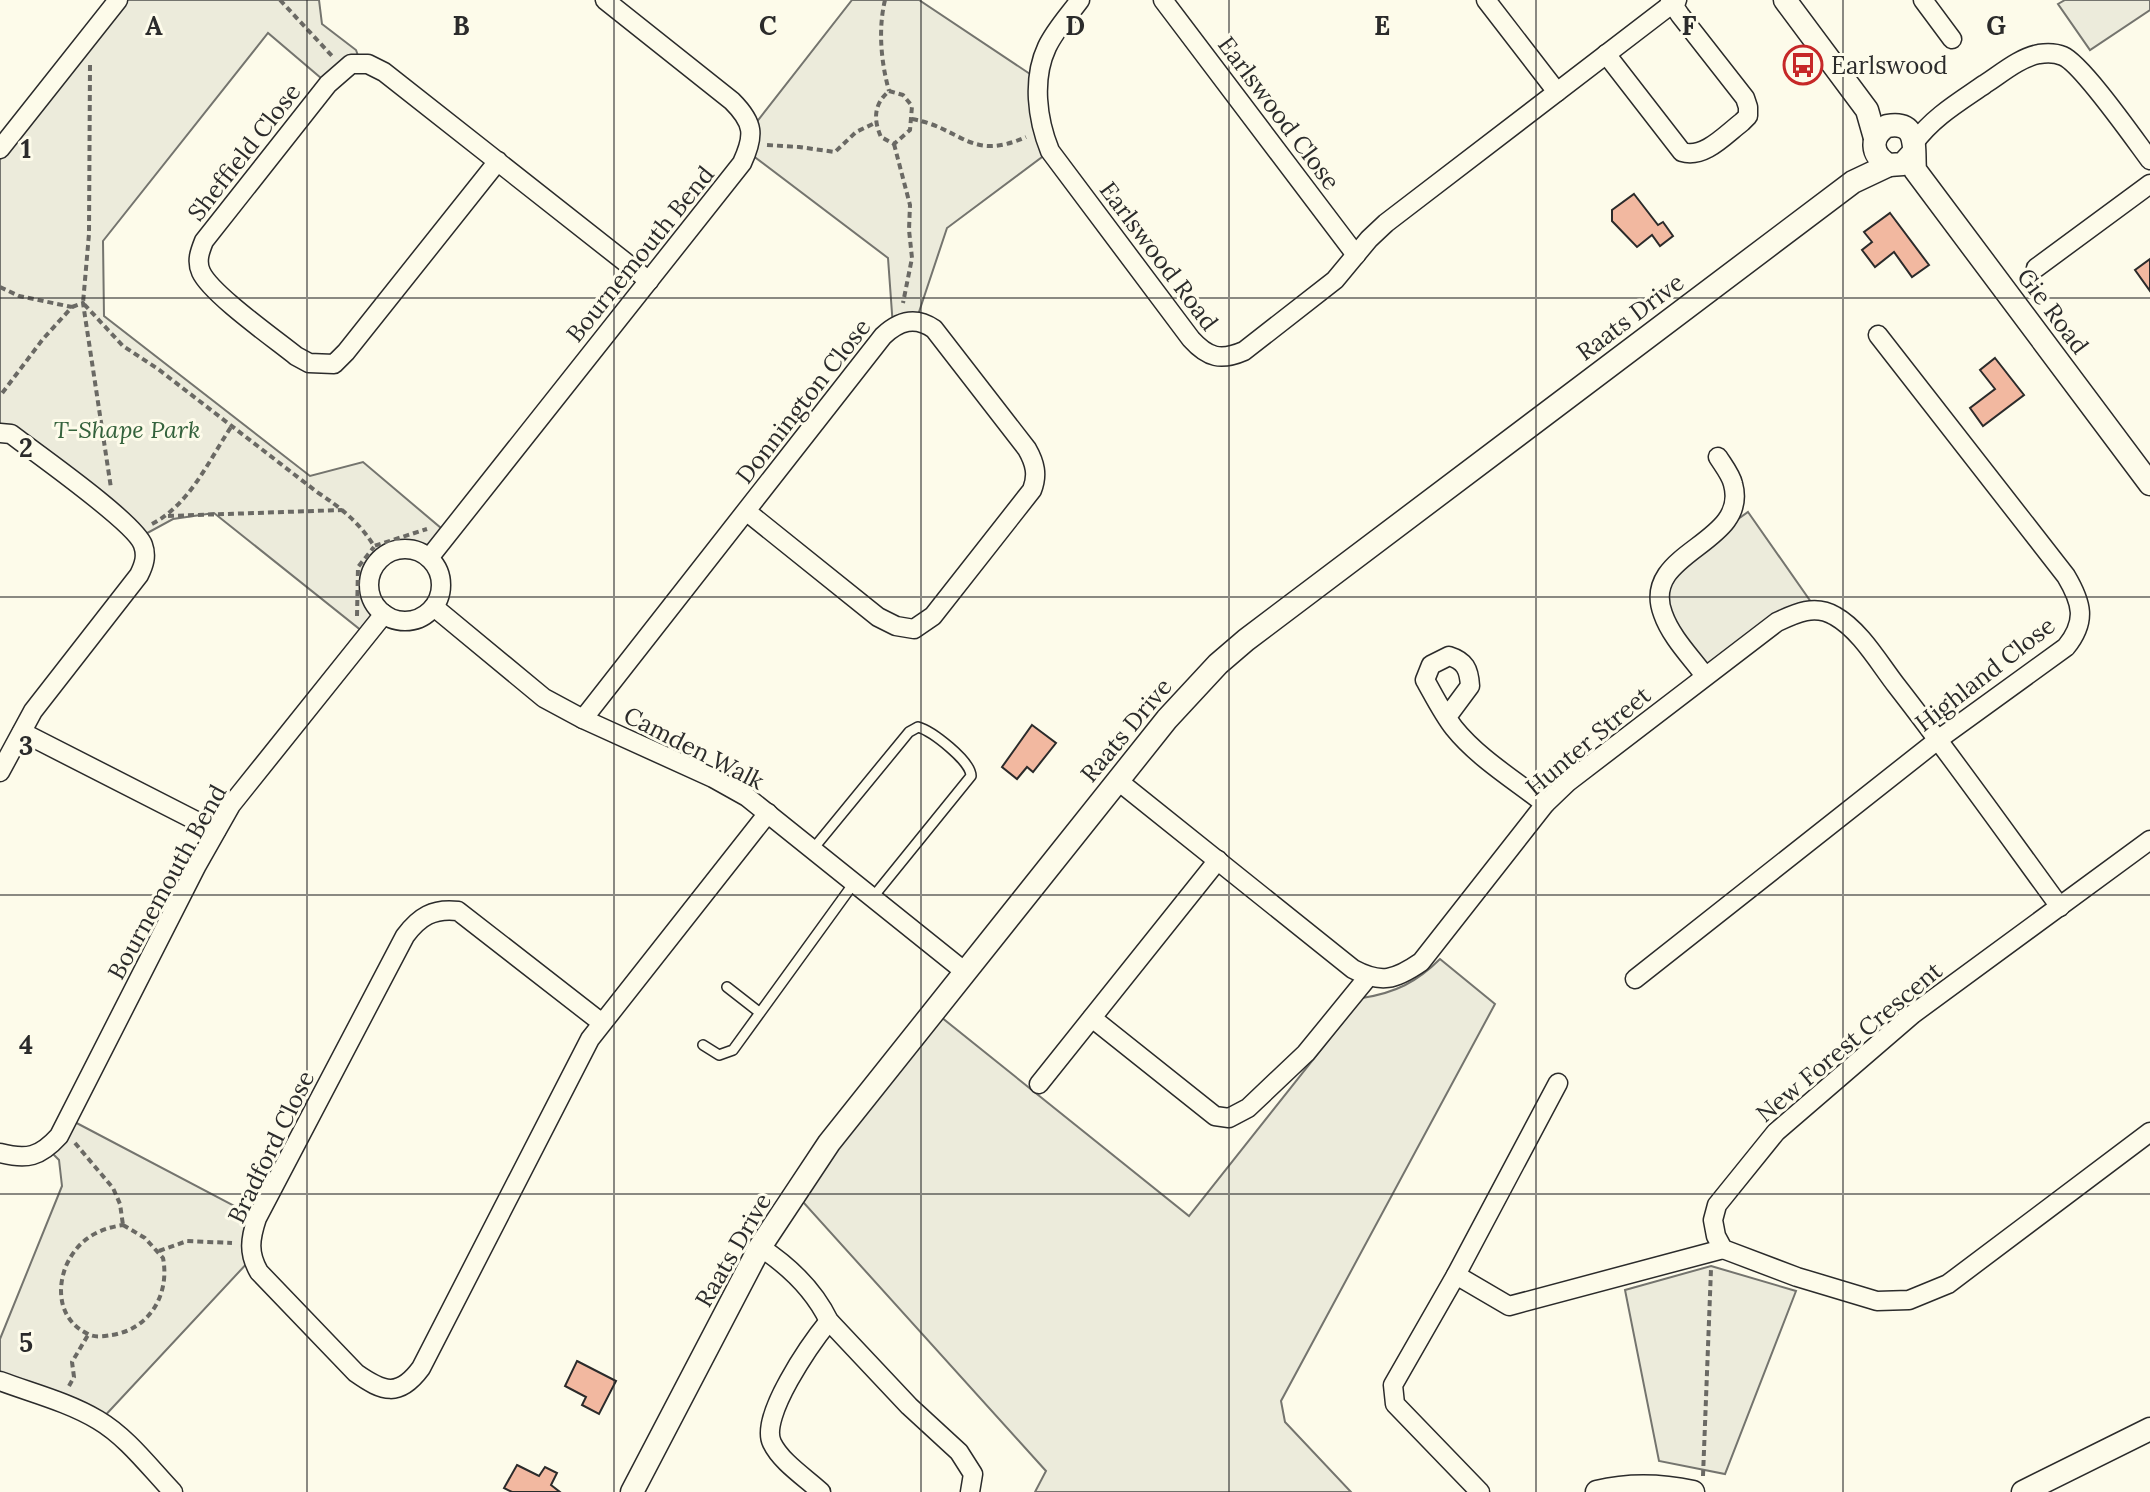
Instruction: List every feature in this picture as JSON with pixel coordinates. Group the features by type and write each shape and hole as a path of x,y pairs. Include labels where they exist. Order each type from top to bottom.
{"street":[{"path":"0,149 118,0"},
{"path":"605,0 738,106 752,128 750,148"},
{"name":"Earlswood Road","path":"1080,0 1048,45 1041,64 1038,88 1042,130 1050,151 1181,327 1200,350 1214,358 1228,358 1244,351 1335,280 1386,223 1673,1"},
{"name":"Earlswood Close","path":"1163,0 1356,255"},
{"path":"1486,0 1557,92"},
{"name":"Gie Road","path":"1785,0 2150,484"},
{"path":"1923,0 1952,39"},
{"path":"1606,54 1682,152 1691,155 1701,153 1732,130 1748,116 1745,98 1673,1"},
{"path":"1897,148 2024,59 2041,53 2063,56 2079,69 2147,149"},
{"path":"344,69 351,64 368,64 384,72 649,281"},
{"name":"Sheffield Close","path":"344,69 335,75 204,241 198,255 199,269 206,281 296,356 309,363 334,364 498,161"},
{"name":"Bournemouth Bend","path":"429,558 742,163 750,148"},
{"name":"Raats Drive","path":"632,1492 760,1247 829,1143 1117,780 1192,691 1246,640 1897,148"},
{"path":"2036,268 2150,184"},
{"name":"Donnington Close","path":"583,719 883,336 893,327 916,321 934,329 1027,449 1036,470 1032,490 933,616 914,629 903,629 888,623 746,511"},
{"name":"Highland Close","path":"1635,979 1939,739 2066,647 2076,634 2081,618 2079,603 2066,576 1878,335"},
{"path":"0,433 11,434 115,515 136,533 145,548 145,562 139,575 47,692 0,772"},
{"path":"1705,676 1673,634 1662,614 1659,598 1667,571 1722,527 1731,515 1735,503 1733,484 1718,457"},
{"path":"405,549 429,558 440,576 441,593 434,607 423,617 412,621 393,619 384,614 371,596 370,579 376,565 393,552 405,549"},
{"name":"Camden Walk","path":"434,607 544,698 747,797 964,971"},
{"name":"Hunter Street","path":"1368,977 1383,979 1401,976 1421,962 1545,804 1568,782 1777,622 1803,610 1821,611 1842,621 1864,644 1939,739 2060,907"},
{"name":"Bournemouth Bend","path":"59,1136 231,805 384,614"},
{"path":"1447,717 1475,748 1545,804"},
{"path":"22,732 216,831"},
{"path":"1092,1018 1215,1116 1229,1118 1248,1108 1306,1053 1368,977 1353,969 1117,780"},
{"name":"Bradford Close","path":"602,1023 458,911 443,909 423,916 405,936 251,1235 251,1259 259,1272 356,1373 385,1389 400,1389 421,1368 590,1039 768,813"},
{"name":"New Forest Crescent","path":"1717,1250 1713,1213 1739,1174 1776,1132 1913,1014 2150,840"},
{"path":"1039,1084 1218,860"},
{"path":"1480,1492 1395,1404 1393,1385 1456,1275 1558,1083"},
{"path":"1456,1275 1509,1306 1717,1250 1877,1301 1909,1300 1948,1284 2150,1132"},
{"path":"0,1153 19,1158 32,1156 48,1149 59,1136"},
{"path":"760,1247 785,1264 820,1304 829,1321 909,1406 959,1452 973,1474 970,1492"},
{"path":"821,1492 779,1453 770,1437 769,1426 790,1380 829,1321"},
{"path":"0,1381 100,1421 119,1435 173,1492"},
{"path":"2023,1492 2150,1429"},
{"path":"1597,1492 1698,1485"}],"lane":[{"path":"813,849 909,732 923,728 937,738 967,763 971,776 873,897"},
{"path":"703,1045 719,1055 730,1053 855,883"},
{"path":"727,987 759,1012"}],"path":[{"path":"280,0 344,69"},
{"path":"885,0 881,19 883,68 889,91"},
{"path":"90,35 89,234 83,303 115,515"},
{"path":"889,91 903,95 909,102 912,119 910,130 894,144"},
{"path":"889,91 877,105 877,122 881,137 894,144 910,205 912,258 903,301 903,322"},
{"path":"912,119 939,125 965,142 983,146 1012,143 1042,130"},
{"path":"750,148 774,145 835,152 856,132 877,122"},
{"path":"0,287 19,296 72,307"},
{"path":"0,396 43,339 72,307 83,303"},
{"path":"83,303 123,346 344,510 363,529 374,546"},
{"path":"136,533 168,516 191,492 231,427"},
{"path":"168,516 344,510"},
{"path":"355,650 358,567 374,546 428,529"},
{"path":"59,1136 70,1139 82,1149 113,1188 120,1204 123,1225"},
{"path":"123,1225 135,1230 163,1258 162,1295 140,1324 119,1334 102,1337 88,1335 66,1312 59,1286 71,1256 80,1244 98,1231 123,1225"},
{"path":"159,1252 187,1241 250,1246"},
{"path":"1698,1485 1717,1250"},
{"path":"62,1404 74,1377 72,1362 88,1335"}],"green space":[{"name":"T-Shape Park","path":"118,0 319,0 322,24 356,50 361,64 328,84 268,33 103,241 104,316 310,476 363,462 448,534 429,558 399,549 380,559 372,580 373,592 384,614 367,635 214,513 173,519 140,537 0,433 0,149"},
{"path":"852,0 919,0 1039,80 1050,151 947,228 916,321 893,327 888,258 748,152 752,128"},
{"path":"2065,0 2150,0 2150,10 2090,50 2058,4"},
{"path":"1748,512 1811,602 1707,674 1667,617 1663,589 1672,566"},
{"path":"1440,959 1495,1004 1281,1401 1285,1422 1351,1492 1035,1492 1046,1471 794,1192 936,1013 1189,1216 1362,998 1405,985"},
{"path":"69,1119 257,1218 251,1259 100,1421 0,1381 0,1339 62,1186 59,1160 48,1149"},
{"path":"1711,1266 1796,1291 1725,1474 1659,1461 1625,1290"}],"building":[{"path":"1634,194 1658,225 1663,222 1673,236 1660,246 1652,235 1637,247 1612,221 1612,210"},
{"path":"1890,213 1929,265 1912,277 1894,252 1875,267 1862,250 1872,242 1864,232"},
{"path":"2150,259 2150,291 2135,270"},
{"path":"1995,358 2024,395 1983,426 1970,408 1995,389 1980,370"},
{"path":"1032,725 1056,743 1033,772 1027,767 1017,779 1002,767"},
{"path":"577,1361 616,1381 599,1414 582,1405 586,1397 565,1386"},
{"path":"517,1465 539,1476 545,1467 557,1473 551,1485 560,1492 512,1492 504,1488"}],"place":[{"name":"Earlswood","path":"1803,65"}]}
